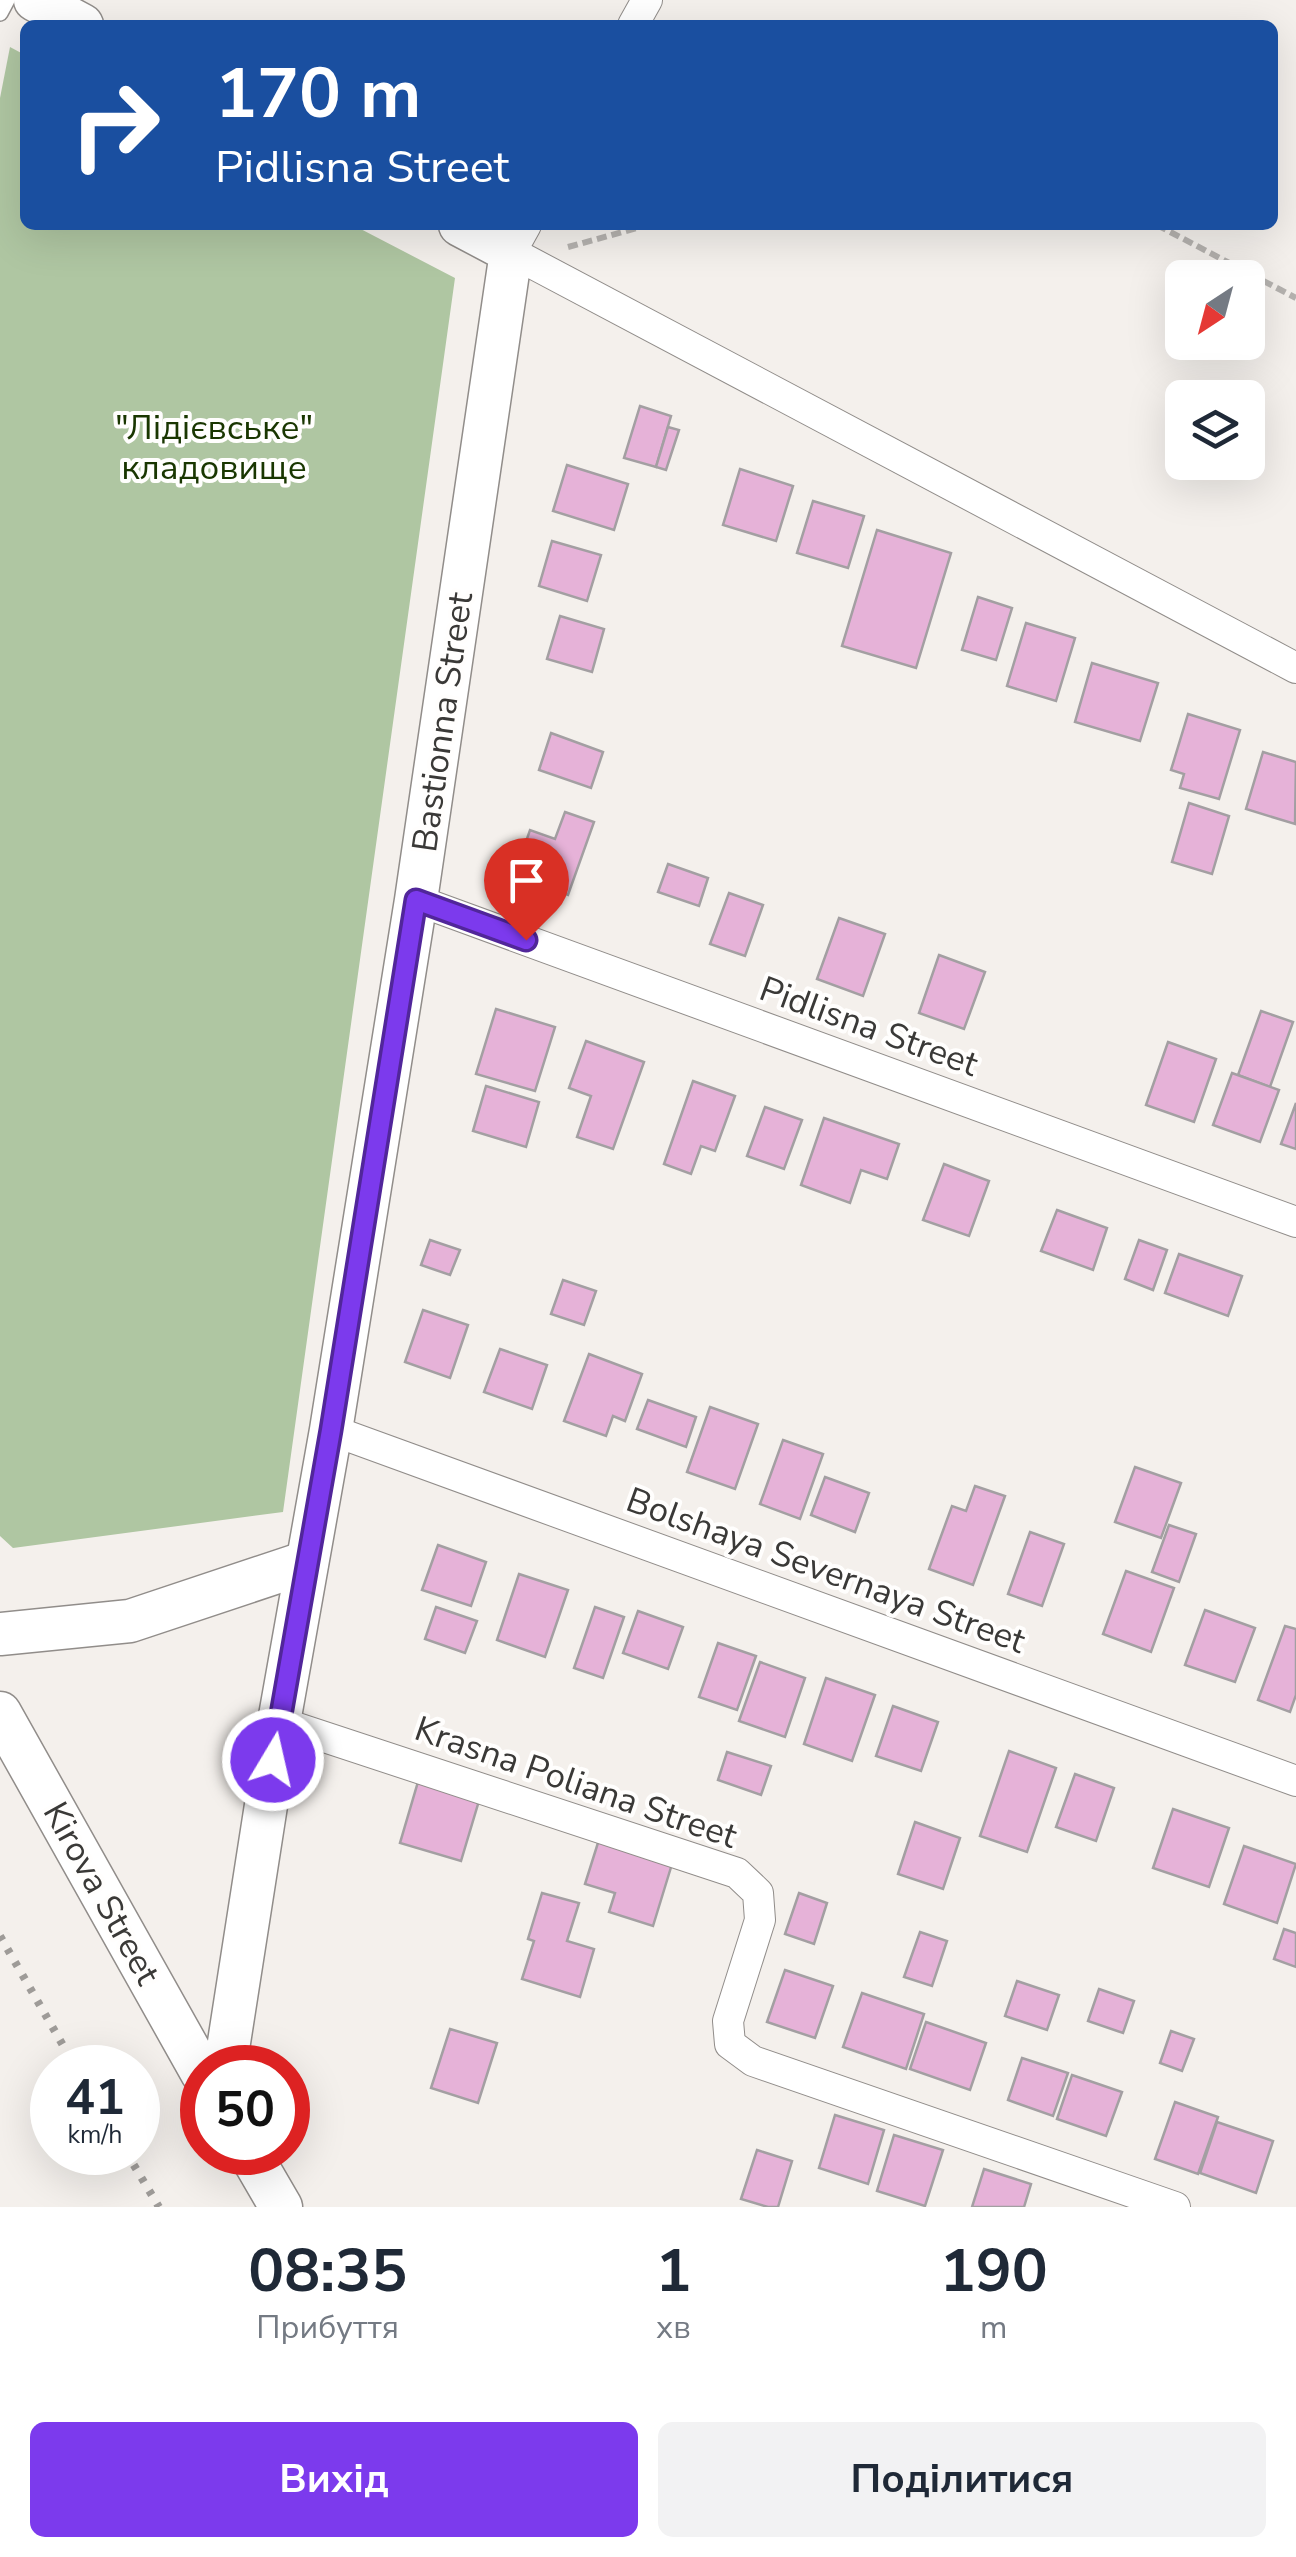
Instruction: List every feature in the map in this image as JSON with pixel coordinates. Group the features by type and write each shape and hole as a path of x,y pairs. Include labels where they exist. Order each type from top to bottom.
{"main road":[{"path":"35,0 73,20"},
{"path":"482,230 518,238"},
{"name":"Bastionna Street","path":"229,2045 416,900 518,238"},
{"path":"0,1634 130,1622 307,1562"},
{"name":"Kirova Street","path":"0,1714 187,2045"},
{"path":"262,2175 281,2207"}],"street":[{"path":"518,238 1296,668"},
{"name":"Pidlisna Street","path":"416,900 1296,1222"},
{"name":"Bolshaya Severnaya Street","path":"331,1430 1296,1781"},
{"name":"Krasna Poliana Street","path":"279,1722 737,1873 758,1893 760,1920 728,2021 730,2044 752,2061 1175,2207"}],"lane":[{"path":"0,13 7,0"}],"path":[{"path":"518,238 568,246 629,230"},
{"path":"1167,230 1296,298"}],"green space":[{"name":"\"Лідієвське\" кладовище","path":"10,47 20,52 20,230 363,230 455,278 283,1512 13,1548 0,1536 0,98"}],"building":[{"path":"640,406 671,416 656,467 624,458"},
{"path":"668,427 679,430 666,470 656,467"},
{"path":"567,465 628,484 614,530 553,511"},
{"path":"740,469 793,486 776,541 723,525"},
{"path":"813,501 864,516 848,568 797,553"},
{"path":"877,530 951,553 916,668 842,646"},
{"path":"552,541 601,555 587,601 539,586"},
{"path":"978,597 1012,608 996,660 962,650"},
{"path":"560,616 604,629 592,672 547,659"},
{"path":"1026,623 1075,638 1056,701 1007,686"},
{"path":"1092,663 1158,683 1140,741 1075,722"},
{"path":"1188,714 1240,730 1219,799 1180,788 1184,774 1171,770"},
{"path":"551,733 603,752 591,788 539,770"},
{"path":"1263,752 1296,762 1295,824 1246,809"},
{"path":"1189,803 1229,816 1212,874 1172,862"},
{"path":"565,812 594,822 568,895 514,876 530,830 555,839"},
{"path":"668,864 708,878 699,906 658,892"},
{"path":"729,893 763,905 745,956 710,944"},
{"path":"839,918 885,934 863,996 817,979"},
{"path":"939,955 985,972 964,1029 919,1013"},
{"path":"496,1009 555,1027 535,1091 476,1074"},
{"path":"1261,1011 1293,1022 1270,1087 1238,1075"},
{"path":"586,1041 644,1062 613,1149 577,1137 591,1096 569,1088"},
{"path":"1168,1042 1216,1059 1194,1122 1146,1105"},
{"path":"1232,1073 1279,1090 1260,1142 1213,1125"},
{"path":"693,1081 735,1096 715,1151 701,1146 691,1174 664,1164"},
{"path":"486,1086 539,1102 526,1147 473,1131"},
{"path":"1296,1103 1296,1149 1281,1144"},
{"path":"765,1107 802,1120 784,1169 747,1156"},
{"path":"824,1118 899,1144 887,1179 861,1170 850,1203 801,1185"},
{"path":"944,1164 989,1181 969,1236 923,1220"},
{"path":"1057,1210 1107,1228 1093,1270 1041,1251"},
{"path":"430,1240 460,1250 450,1275 421,1265"},
{"path":"1139,1240 1167,1250 1153,1290 1125,1279"},
{"path":"1179,1254 1242,1276 1228,1316 1165,1293"},
{"path":"563,1280 596,1291 584,1325 551,1314"},
{"path":"423,1310 468,1325 450,1378 405,1362"},
{"path":"500,1349 547,1365 532,1409 484,1392"},
{"path":"589,1354 642,1374 625,1421 613,1416 606,1436 564,1421"},
{"path":"648,1400 696,1417 686,1447 637,1429"},
{"path":"710,1407 758,1424 735,1489 687,1472"},
{"path":"783,1440 823,1454 800,1519 760,1504"},
{"path":"1135,1467 1181,1483 1161,1538 1115,1522"},
{"path":"825,1477 869,1493 855,1532 811,1515"},
{"path":"975,1486 1005,1496 973,1585 929,1569 952,1506 966,1511"},
{"path":"1169,1525 1196,1534 1179,1582 1152,1572"},
{"path":"1030,1532 1064,1544 1042,1606 1008,1594"},
{"path":"438,1545 486,1562 471,1606 422,1590"},
{"path":"1126,1571 1174,1588 1151,1652 1103,1634"},
{"path":"519,1574 568,1590 545,1657 497,1640"},
{"path":"436,1607 477,1621 465,1653 425,1639"},
{"path":"595,1607 624,1617 603,1678 574,1668"},
{"path":"1205,1610 1255,1628 1235,1682 1185,1665"},
{"path":"638,1611 683,1627 668,1669 623,1653"},
{"path":"1285,1626 1296,1629 1296,1695 1290,1712 1258,1700"},
{"path":"718,1643 756,1656 737,1710 699,1697"},
{"path":"760,1662 805,1678 785,1737 739,1721"},
{"path":"826,1678 875,1695 852,1761 804,1744"},
{"path":"893,1706 938,1722 921,1771 876,1756"},
{"path":"1009,1751 1056,1768 1027,1852 980,1836"},
{"path":"727,1752 771,1766 761,1795 718,1780"},
{"path":"1075,1774 1114,1788 1096,1841 1056,1827"},
{"path":"420,1775 481,1794 461,1861 400,1843"},
{"path":"1173,1809 1229,1828 1209,1887 1153,1868"},
{"path":"915,1822 960,1838 943,1889 898,1874"},
{"path":"602,1830 672,1864 653,1926 609,1912 615,1893 585,1884"},
{"path":"1244,1846 1296,1864 1277,1923 1224,1904"},
{"path":"542,1893 579,1903 567,1941 594,1949 580,1997 522,1979 534,1941 528,1939"},
{"path":"799,1893 827,1903 814,1944 785,1934"},
{"path":"1284,1929 1296,1933 1296,1967 1274,1959"},
{"path":"920,1932 947,1941 932,1986 904,1977"},
{"path":"785,1970 833,1986 815,2038 767,2022"},
{"path":"1017,1981 1059,1995 1047,2030 1005,2016"},
{"path":"1099,1989 1134,2001 1123,2033 1088,2021"},
{"path":"862,1993 924,2014 906,2069 843,2047"},
{"path":"926,2022 986,2043 970,2090 910,2069"},
{"path":"450,2029 497,2043 478,2103 431,2088"},
{"path":"1171,2031 1194,2039 1182,2071 1160,2063"},
{"path":"1022,2058 1068,2073 1053,2116 1008,2100"},
{"path":"1072,2075 1122,2092 1106,2136 1057,2119"},
{"path":"1175,2102 1218,2117 1198,2174 1155,2159"},
{"path":"835,2115 884,2130 868,2184 819,2168"},
{"path":"1217,2122 1273,2141 1256,2193 1200,2173"},
{"path":"894,2135 943,2150 925,2206 877,2191"},
{"path":"757,2150 792,2161 778,2207 741,2199"},
{"path":"984,2169 1031,2184 1024,2207 972,2207"}],"railway":[{"path":"0,1936 63,2045"},
{"path":"140,2175 159,2207"}],"route":[{"path":"273,1760 331,1430 416,900 526,940"}]}
